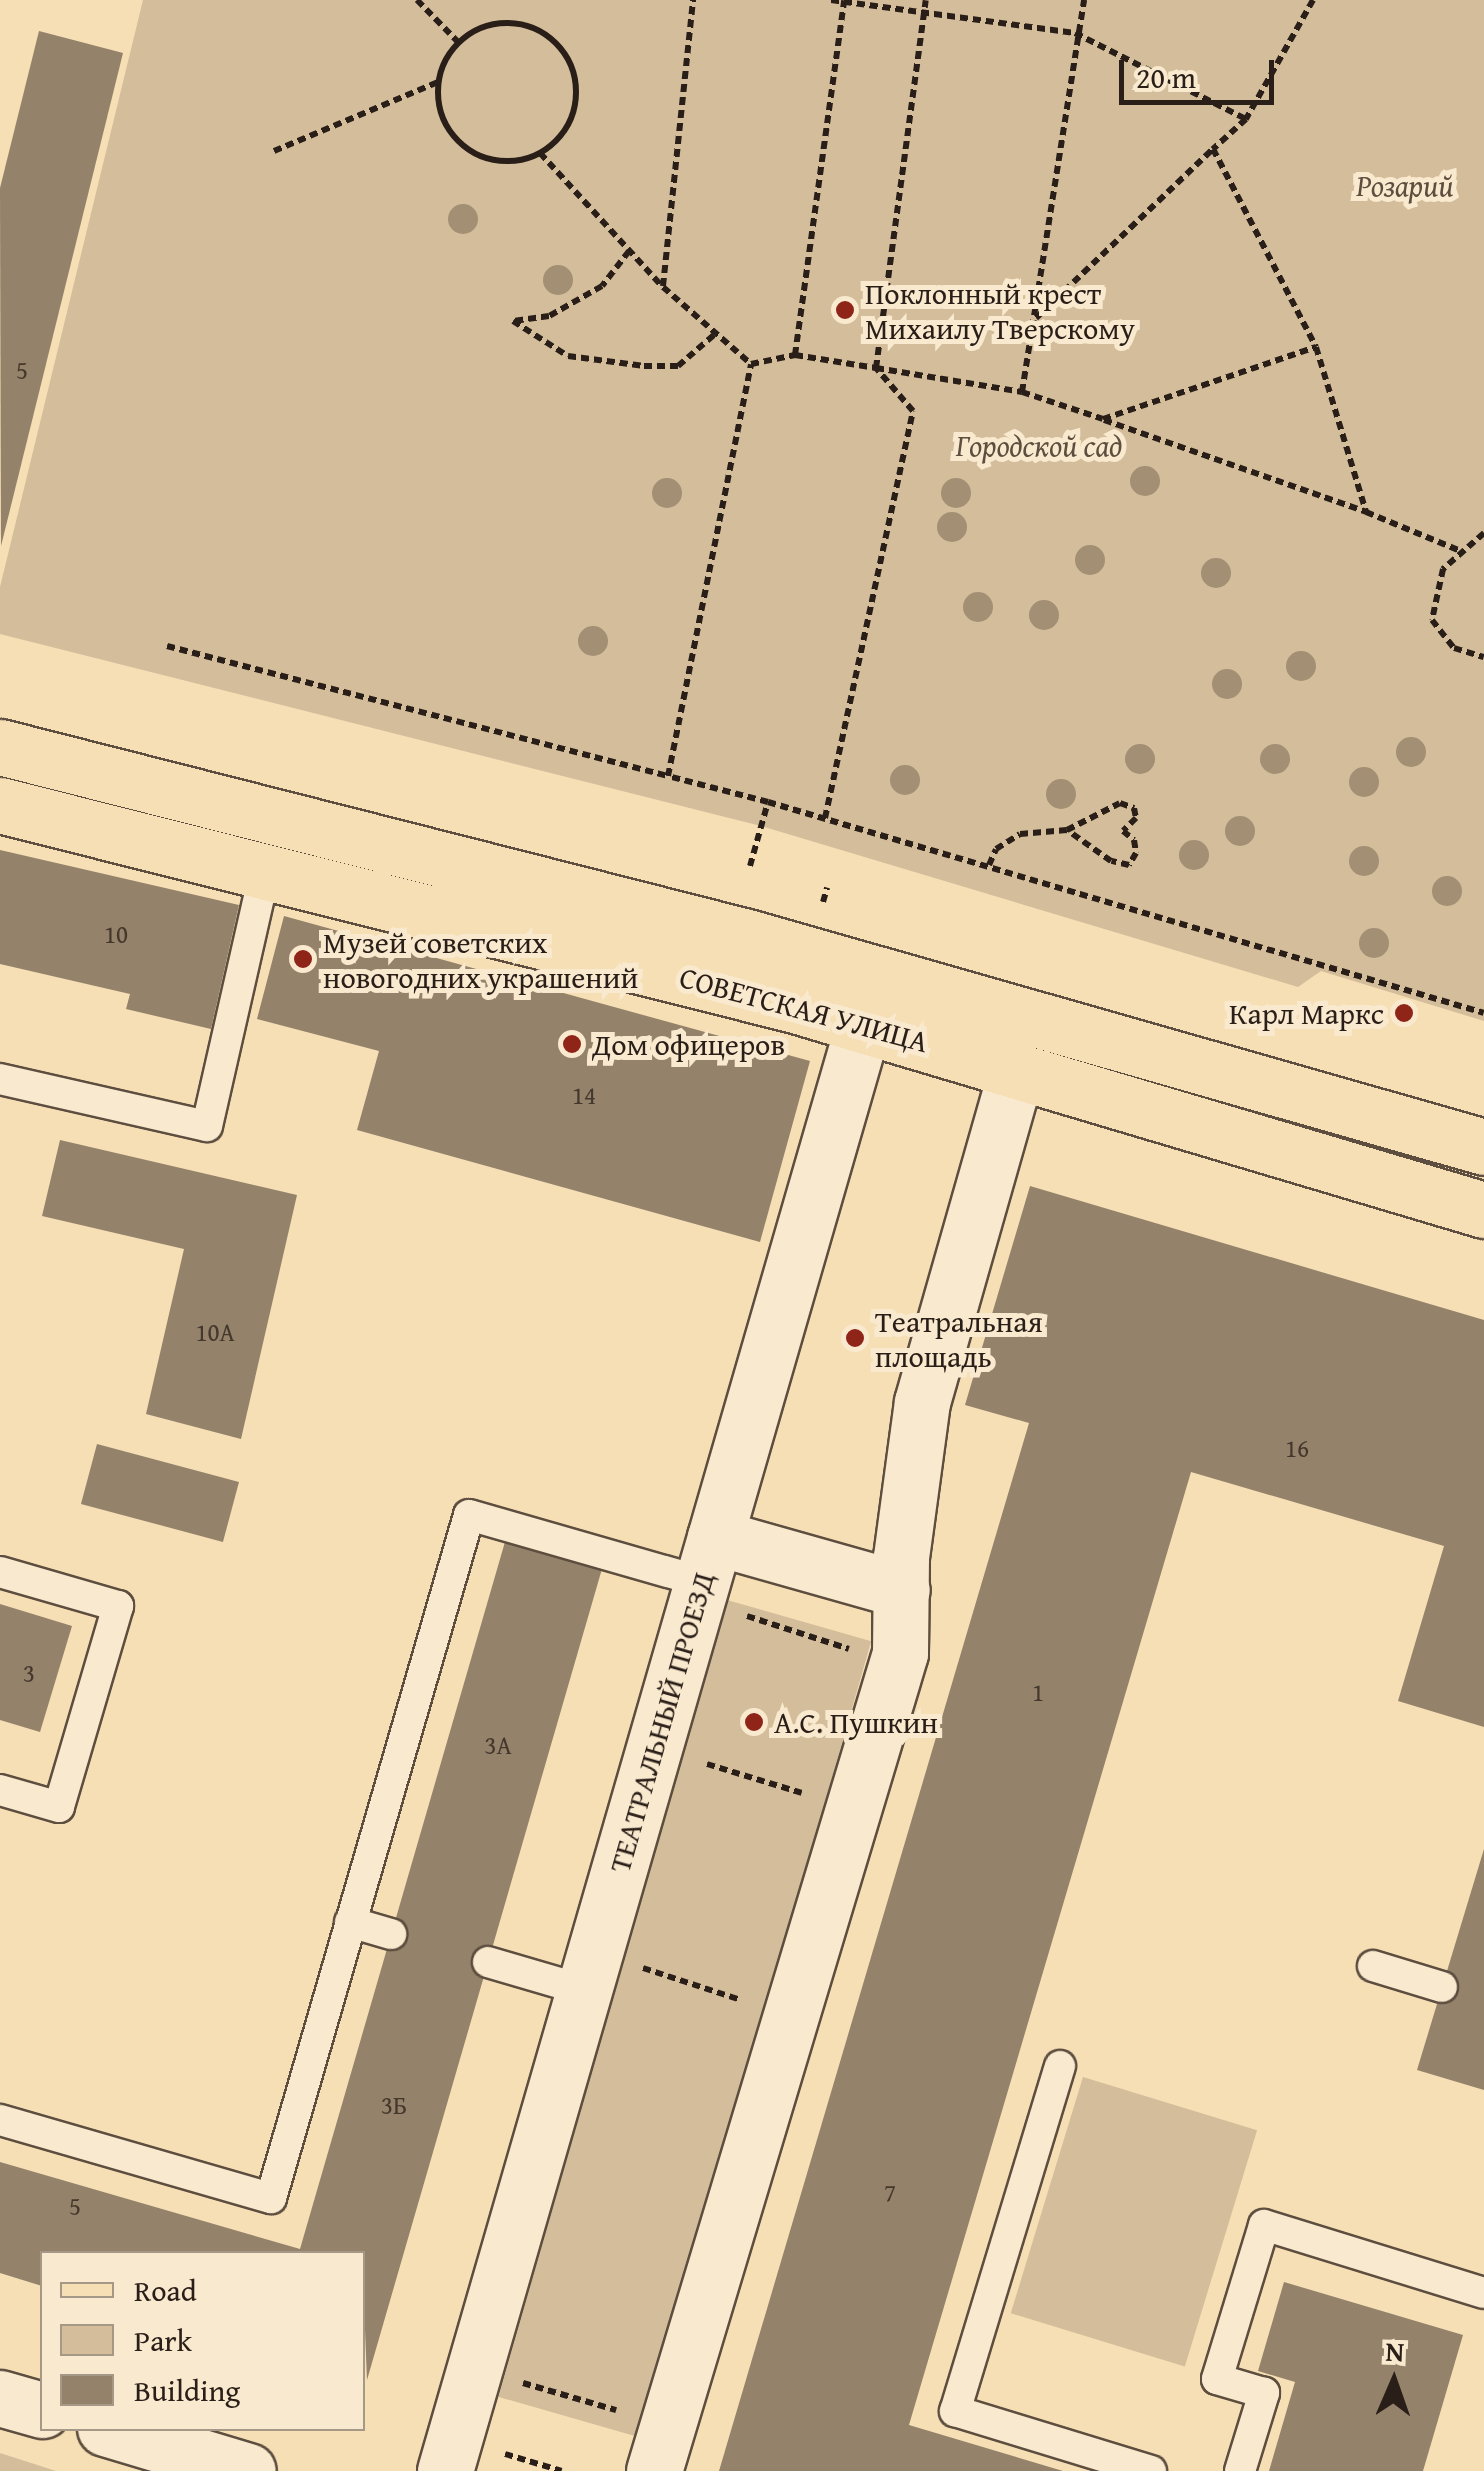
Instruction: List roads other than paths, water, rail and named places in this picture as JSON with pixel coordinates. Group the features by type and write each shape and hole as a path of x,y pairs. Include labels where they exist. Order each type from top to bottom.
{"main road":[{"name":"СОВЕТСКАЯ УЛИЦА","path":"0,747 871,999 1017,1069 1484,1210"},
{"name":"СОВЕТСКАЯ УЛИЦА","path":"0,805 265,871 871,999 1484,1147"}],"street":[{"name":"ТЕАТРАЛЬНЫЙ ПРОЕЗД","path":"445,2471 871,999"},
{"path":"654,2471 900,1654 902,1590 922,1402 1017,1069"},
{"path":"709,1560 902,1590"},
{"path":"0,2398 40,2409"},
{"path":"115,2431 248,2471"}],"lane":[{"path":"0,1079 208,1126 265,871"},
{"path":"0,2120 271,2198 469,1515 709,1560"},
{"path":"0,1572 118,1606 60,1807 0,1790"},
{"path":"350,1922 391,1934"},
{"path":"488,1962 589,1972"},
{"path":"1372,1966 1442,1988"},
{"path":"1060,2066 955,2411 1151,2471"},
{"path":"1240,2471 1264,2393 1217,2379 1264,2225 1484,2292"}],"place":[{"name":"Поклонный крест Михаилу Тверскому","path":"845,310"},
{"name":"Музей советских новогодних украшений","path":"303,959"},
{"name":"Карл Маркс","path":"1404,1013"},
{"name":"Дом офицеров","path":"572,1044"},
{"name":"Театральная площадь","path":"855,1338"},
{"name":"А.С. Пушкин","path":"754,1722"}],"park label":[{"name":"Розарий","path":"1405,185"},
{"name":"Городской сад","path":"1039,445"}]}
